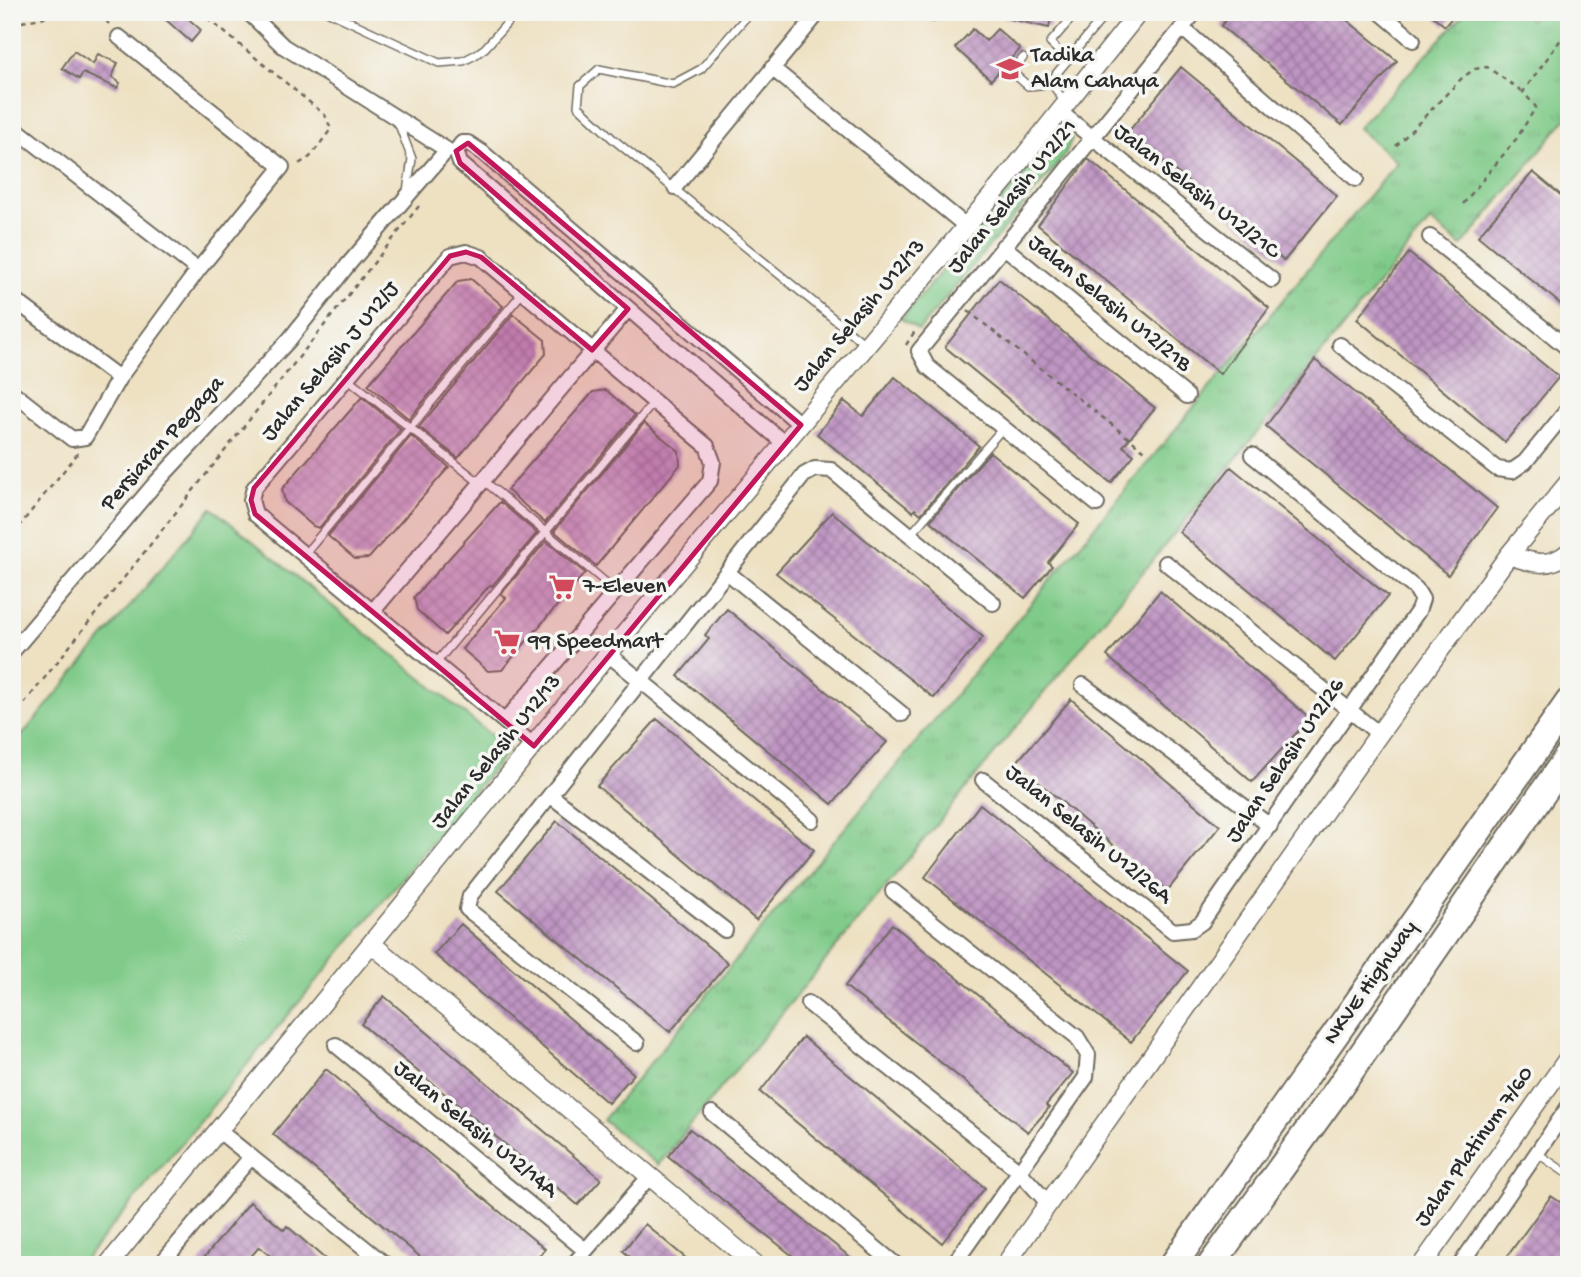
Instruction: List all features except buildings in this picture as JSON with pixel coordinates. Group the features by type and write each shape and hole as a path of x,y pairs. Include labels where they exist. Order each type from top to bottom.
{"highway":[{"name":"NKVE Highway","path":"1173,1265 1569,702"},
{"name":"NKVE Highway","path":"1211,1265 1336,1092 1569,755"}],"street":[{"path":"248,12 283,46 398,122"},
{"path":"675,187 819,12"},
{"name":"Jalan Selasih U12/21","path":"1004,427 927,366 920,357 921,345 1195,12"},
{"path":"1380,12 1413,40"},
{"name":"Jalan Selasih U12/13","path":"108,1265 373,945 608,654 966,226 1136,15"},
{"path":"1182,29 1356,179"},
{"path":"12,392 72,439 85,437 119,378 198,270 282,167 119,37"},
{"path":"772,68 966,226"},
{"name":"Jalan Selasih U12/21C","path":"1063,108 1090,137 1272,280"},
{"name":"Persiaran Pegaga","path":"12,652 153,486 289,340 347,266 447,150 398,122"},
{"path":"12,126 198,270"},
{"path":"785,444 460,163 456,151 463,143 468,143 483,153 801,425"},
{"path":"1430,237 1569,349"},
{"name":"Jalan Selasih U12/21B","path":"1003,246 1187,396"},
{"name":"Jalan Selasih J U12/J","path":"304,555 254,514 251,500 254,488 450,256 466,252 481,257 523,292"},
{"path":"506,720 710,481 713,462 707,446 523,292"},
{"path":"12,298 119,378"},
{"path":"373,611 628,309"},
{"path":"1340,345 1497,469 1512,471 1525,462 1569,408"},
{"path":"1004,427 1097,504"},
{"name":"Jalan Selasih U12/26","path":"1164,925 1172,931 1183,932 1202,922 1418,611 1422,599 1416,589 1252,455"},
{"path":"637,1043 467,909 470,895 804,475 815,469 831,470 993,603"},
{"path":"1005,1265 1181,1020 1379,734 1509,555 1569,482"},
{"path":"1509,555 1534,564 1551,564 1569,552"},
{"path":"304,555 506,720 534,746"},
{"path":"1166,563 1379,734"},
{"path":"727,572 902,714"},
{"path":"608,654 639,682 812,820"},
{"path":"1083,685 1270,826"},
{"name":"Jalan Selasih U12/26A","path":"984,780 1164,925"},
{"path":"550,795 725,930"},
{"path":"893,891 1084,1045 1089,1066 1086,1077 953,1265"},
{"path":"373,945 756,1265"},
{"path":"808,1003 1018,1170 1048,1203"},
{"name":"Jalan Selasih U12/14A","path":"336,1045 585,1250"},
{"name":"Jalan Platinum 7/60","path":"1422,1265 1569,1057"},
{"path":"1460,1265 1569,1106"},
{"path":"712,1113 896,1265"},
{"path":"219,1131 386,1265"},
{"path":"160,1265 251,1157"},
{"path":"573,1265 649,1177"}],"lane":[{"path":"329,12 439,63 463,61 475,55 485,48 517,12"},
{"path":"1068,60 1050,43 1077,12"},
{"path":"1052,85 1068,60 1105,15 1136,15"},
{"path":"747,16 701,69 673,84 599,69 580,86 578,106 613,139 866,345"},
{"path":"1023,58 1012,72 1028,86 1052,85"},
{"path":"1052,85 1063,108"},
{"path":"398,122 412,159 411,177 404,201"},
{"path":"304,555 523,292"},
{"path":"347,378 616,592"},
{"path":"436,663 654,402"},
{"path":"910,535 1004,427"},
{"path":"1537,1152 1569,1175"}],"path":[{"path":"12,24 69,12"},
{"path":"200,12 325,115 331,129 310,157 297,164 282,167"},
{"path":"1523,92 1569,28"},
{"path":"12,47 16,63 12,67"},
{"path":"1396,146 1462,77 1475,69 1487,67 1523,92 1536,107 1517,138 1463,204"},
{"path":"12,719 424,200"},
{"path":"956,303 1145,452"},
{"path":"12,535 82,448 85,437"}],"highlighted area":[{"path":"468,143 801,425 534,746 255,514 251,500 254,488 450,256 466,252 481,257 592,350 628,309 460,163 456,151"}],"green space":[{"path":"1466,12 1522,12 1530,20 1535,12 1564,12 1569,17 1569,115 1462,246 1430,221 658,1165 603,1120 1397,162 1358,128"},
{"path":"1065,133 1072,138 1064,157 919,330 901,319 1052,140"},
{"path":"212,508 509,750 80,1265 12,1265 12,747"}],"place":[{"name":"Tadika Alam Cahaya","path":"1010,69"},
{"name":"7-Eleven","path":"562,587"},
{"name":"99 Speedmart","path":"507,642"}]}
